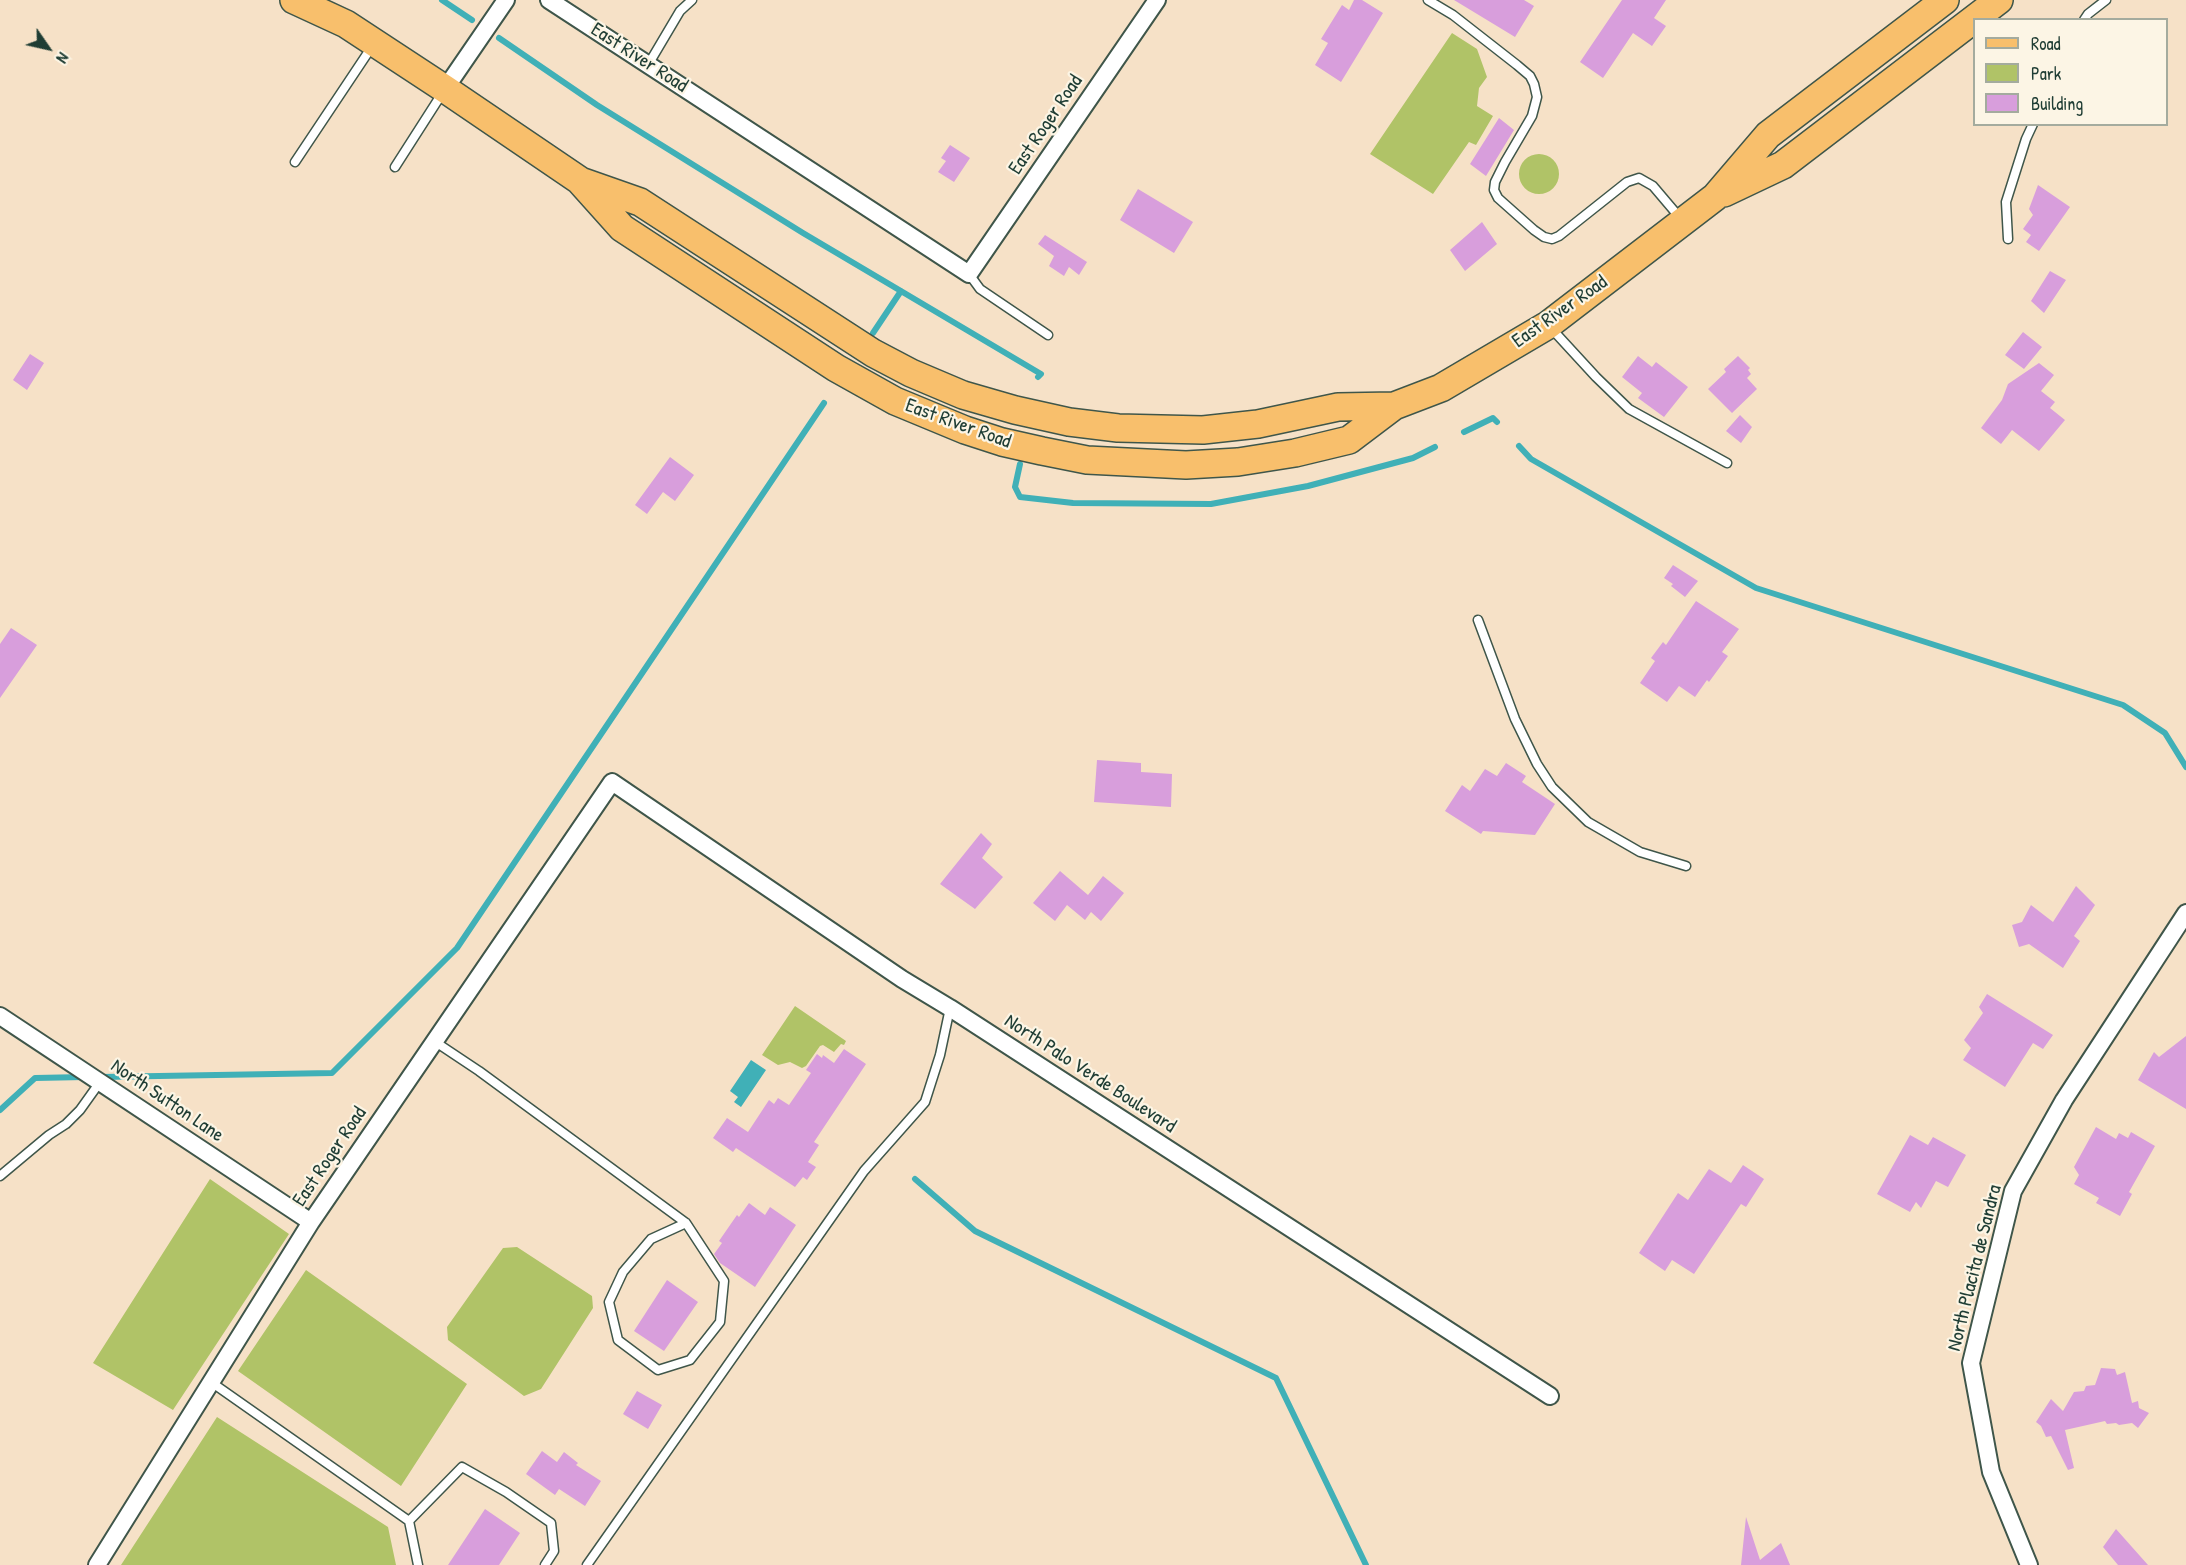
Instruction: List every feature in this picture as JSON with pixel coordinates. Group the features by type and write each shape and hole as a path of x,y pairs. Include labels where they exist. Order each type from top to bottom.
{"main road":[{"name":"East River Road","path":"294,0 346,24 445,89 579,180 622,228 836,368 895,401 921,414 1002,442 1087,460 1186,465 1238,462 1294,453 1349,440 1394,406 1441,388 1548,325 1715,197 1783,165 1973,20"},
{"name":"East River Road","path":"323,0 346,24"},
{"name":"East River Road","path":"1715,197 1768,135 1945,0"},
{"name":"East River Road","path":"1975,18 1999,0"}],"street":[{"path":"445,89 506,0"},
{"name":"East River Road","path":"549,0 969,274"},
{"name":"East Roger Road","path":"969,274 1157,0"},
{"name":"East Roger Road","path":"97,1565 310,1222 612,782"},
{"name":"North Palo Verde Boulevard","path":"612,782 902,979 1550,1396"},
{"name":"North Placita de Sandra","path":"2029,1565 1991,1472 1971,1363 2013,1191 2064,1100 2186,912"},
{"name":"North Sutton Lane","path":"0,1016 310,1222"}],"lane":[{"path":"648,65 680,11 692,0"},
{"path":"1428,0 1453,15 1517,65 1530,76 1534,84 1537,97 1532,116 1505,162 1495,182 1494,190 1498,198 1533,230 1552,239 1559,236 1627,182 1639,178 1653,186 1683,221"},
{"path":"2085,18 2106,0"},
{"path":"295,162 374,43"},
{"path":"395,167 445,89"},
{"path":"2008,239 2006,202 2032,126"},
{"path":"969,274 981,289 1048,335"},
{"path":"1548,325 1629,409 1727,463"},
{"path":"1478,620 1515,719 1537,765 1552,787 1588,822 1640,852 1686,866"},
{"path":"587,1565 864,1171 925,1102 940,1055 950,1008"},
{"path":"434,1041 686,1222 724,1281 720,1322 690,1360 658,1370 618,1340 609,1302 623,1272 651,1239 686,1222"},
{"path":"0,1176 66,1124 80,1110 100,1082"},
{"path":"211,1382 409,1521 418,1565"},
{"path":"409,1521 462,1467 506,1492 551,1523 554,1551 546,1565"}],"green space":[{"path":"1452,33 1477,49 1487,77 1479,88 1477,106 1493,116 1476,145 1469,142 1433,194 1370,154"},
{"path":"1539,154 1553,160 1559,174 1553,188 1539,194 1525,188 1519,174 1525,160"},
{"path":"795,1006 846,1041 844,1045 841,1044 834,1052 823,1045 820,1046 806,1066 802,1068 790,1062 778,1065 762,1055"},
{"path":"210,1179 289,1234 173,1410 93,1363"},
{"path":"517,1247 592,1296 593,1308 541,1389 524,1396 448,1340 447,1327 503,1248"},
{"path":"306,1270 467,1384 401,1486 238,1371"},
{"path":"217,1417 388,1527 396,1565 121,1565"}],"water":[{"path":"751,1060 766,1070 741,1107 734,1102 738,1097 730,1091"}],"building":[{"path":"1354,0 1362,0 1383,13 1341,82 1315,65 1328,43 1321,39 1342,5 1349,10"},
{"path":"1454,0 1524,0 1534,6 1515,37"},
{"path":"1622,0 1666,0 1654,18 1666,26 1652,46 1633,33 1603,78 1580,62"},
{"path":"1499,118 1514,130 1486,176 1470,164"},
{"path":"950,145 970,158 954,182 938,172 946,161 941,158"},
{"path":"2038,185 2070,207 2039,251 2026,242 2031,235 2023,229 2033,215 2029,209"},
{"path":"1138,189 1193,222 1174,253 1120,220"},
{"path":"1482,222 1497,244 1465,271 1450,250"},
{"path":"1045,235 1087,262 1079,275 1069,267 1064,276 1049,266 1054,256 1038,244"},
{"path":"2050,271 2066,280 2044,313 2031,301"},
{"path":"2023,332 2042,347 2024,369 2005,355"},
{"path":"30,354 44,363 27,390 13,380"},
{"path":"1638,356 1652,367 1656,362 1688,387 1664,417 1638,398 1642,393 1622,377"},
{"path":"1738,356 1750,368 1748,370 1751,374 1747,378 1757,389 1732,413 1708,389 1726,372 1724,369"},
{"path":"2039,363 2054,375 2041,391 2055,402 2050,408 2065,420 2039,451 2012,430 2001,444 1981,428 2002,400 2008,384"},
{"path":"1740,415 1752,427 1741,443 1726,431"},
{"path":"670,457 694,475 675,501 663,492 647,514 635,505"},
{"path":"1673,565 1698,581 1685,597 1664,578"},
{"path":"1696,601 1739,629 1722,652 1728,656 1695,697 1679,686 1667,702 1640,683 1655,661 1651,658 1663,642 1666,645"},
{"path":"11,628 37,645 0,698 0,644"},
{"path":"1097,760 1141,763 1141,772 1172,774 1171,807 1094,802"},
{"path":"1506,763 1526,776 1522,782 1555,804 1535,835 1483,831 1481,834 1445,811 1462,785 1470,791 1485,769 1497,776"},
{"path":"981,833 992,844 982,858 1003,877 975,909 940,884"},
{"path":"1060,871 1088,895 1103,876 1124,893 1101,921 1091,912 1085,920 1067,905 1055,921 1033,903"},
{"path":"2076,886 2095,905 2074,936 2080,941 2063,968 2029,944 2019,947 2012,925 2022,922 2031,905 2053,922"},
{"path":"1987,994 2053,1035 2043,1049 2033,1043 2005,1087 1963,1060 1971,1048 1964,1040 1983,1013 1979,1007"},
{"path":"2186,1036 2186,1109 2138,1080 2154,1052 2159,1057"},
{"path":"844,1049 866,1064 814,1142 819,1145 808,1162 816,1167 807,1180 803,1177 795,1187 736,1148 733,1152 713,1138 727,1118 748,1132 769,1100 774,1104 778,1098 789,1105 811,1073 806,1070 817,1054 822,1058 823,1055 834,1063"},
{"path":"2096,1127 2116,1139 2119,1133 2128,1138 2131,1132 2155,1146 2129,1192 2132,1194 2120,1216 2096,1203 2099,1198 2074,1184 2079,1175 2074,1167"},
{"path":"1910,1135 1928,1145 1933,1137 1966,1155 1948,1187 1936,1181 1921,1208 1916,1202 1910,1212 1877,1194"},
{"path":"1743,1165 1764,1179 1746,1207 1741,1204 1694,1274 1672,1260 1665,1271 1639,1253 1678,1193 1688,1200 1709,1169 1731,1183"},
{"path":"749,1203 765,1215 770,1207 796,1225 755,1287 720,1263 714,1254 722,1243 719,1241 737,1215 739,1217"},
{"path":"667,1280 698,1302 664,1351 634,1331"},
{"path":"2101,1368 2115,1369 2117,1375 2125,1372 2132,1403 2138,1401 2139,1408 2149,1413 2138,1428 2132,1423 2119,1425 2107,1424 2105,1421 2065,1430 2074,1468 2068,1470 2051,1436 2046,1437 2041,1426 2036,1422 2051,1399 2063,1411 2074,1392 2084,1391 2086,1386 2095,1385"},
{"path":"637,1391 662,1405 648,1429 623,1414"},
{"path":"542,1451 557,1462 564,1452 578,1463 576,1465 601,1481 585,1506 559,1489 555,1495 526,1474"},
{"path":"485,1509 520,1533 499,1565 448,1565"},
{"path":"1746,1517 1760,1560 1781,1543 1790,1565 1741,1565"},
{"path":"2116,1529 2148,1565 2118,1565 2103,1547"}],"waterway":[{"path":"442,0 472,20"},
{"path":"499,38 597,105 803,233 1041,374 1038,377"},
{"path":"873,333 901,291"},
{"path":"101,1077 332,1073 457,948 824,403"},
{"path":"1464,432 1493,418 1497,422"},
{"path":"1519,446 1531,459 1756,588 2123,705 2165,733 2186,767"},
{"path":"1020,464 1015,487 1020,497 1073,503 1211,504 1308,486 1413,458 1435,447"},
{"path":"0,1110 35,1078 85,1077"},
{"path":"915,1179 975,1231 1276,1378 1366,1565"}]}
